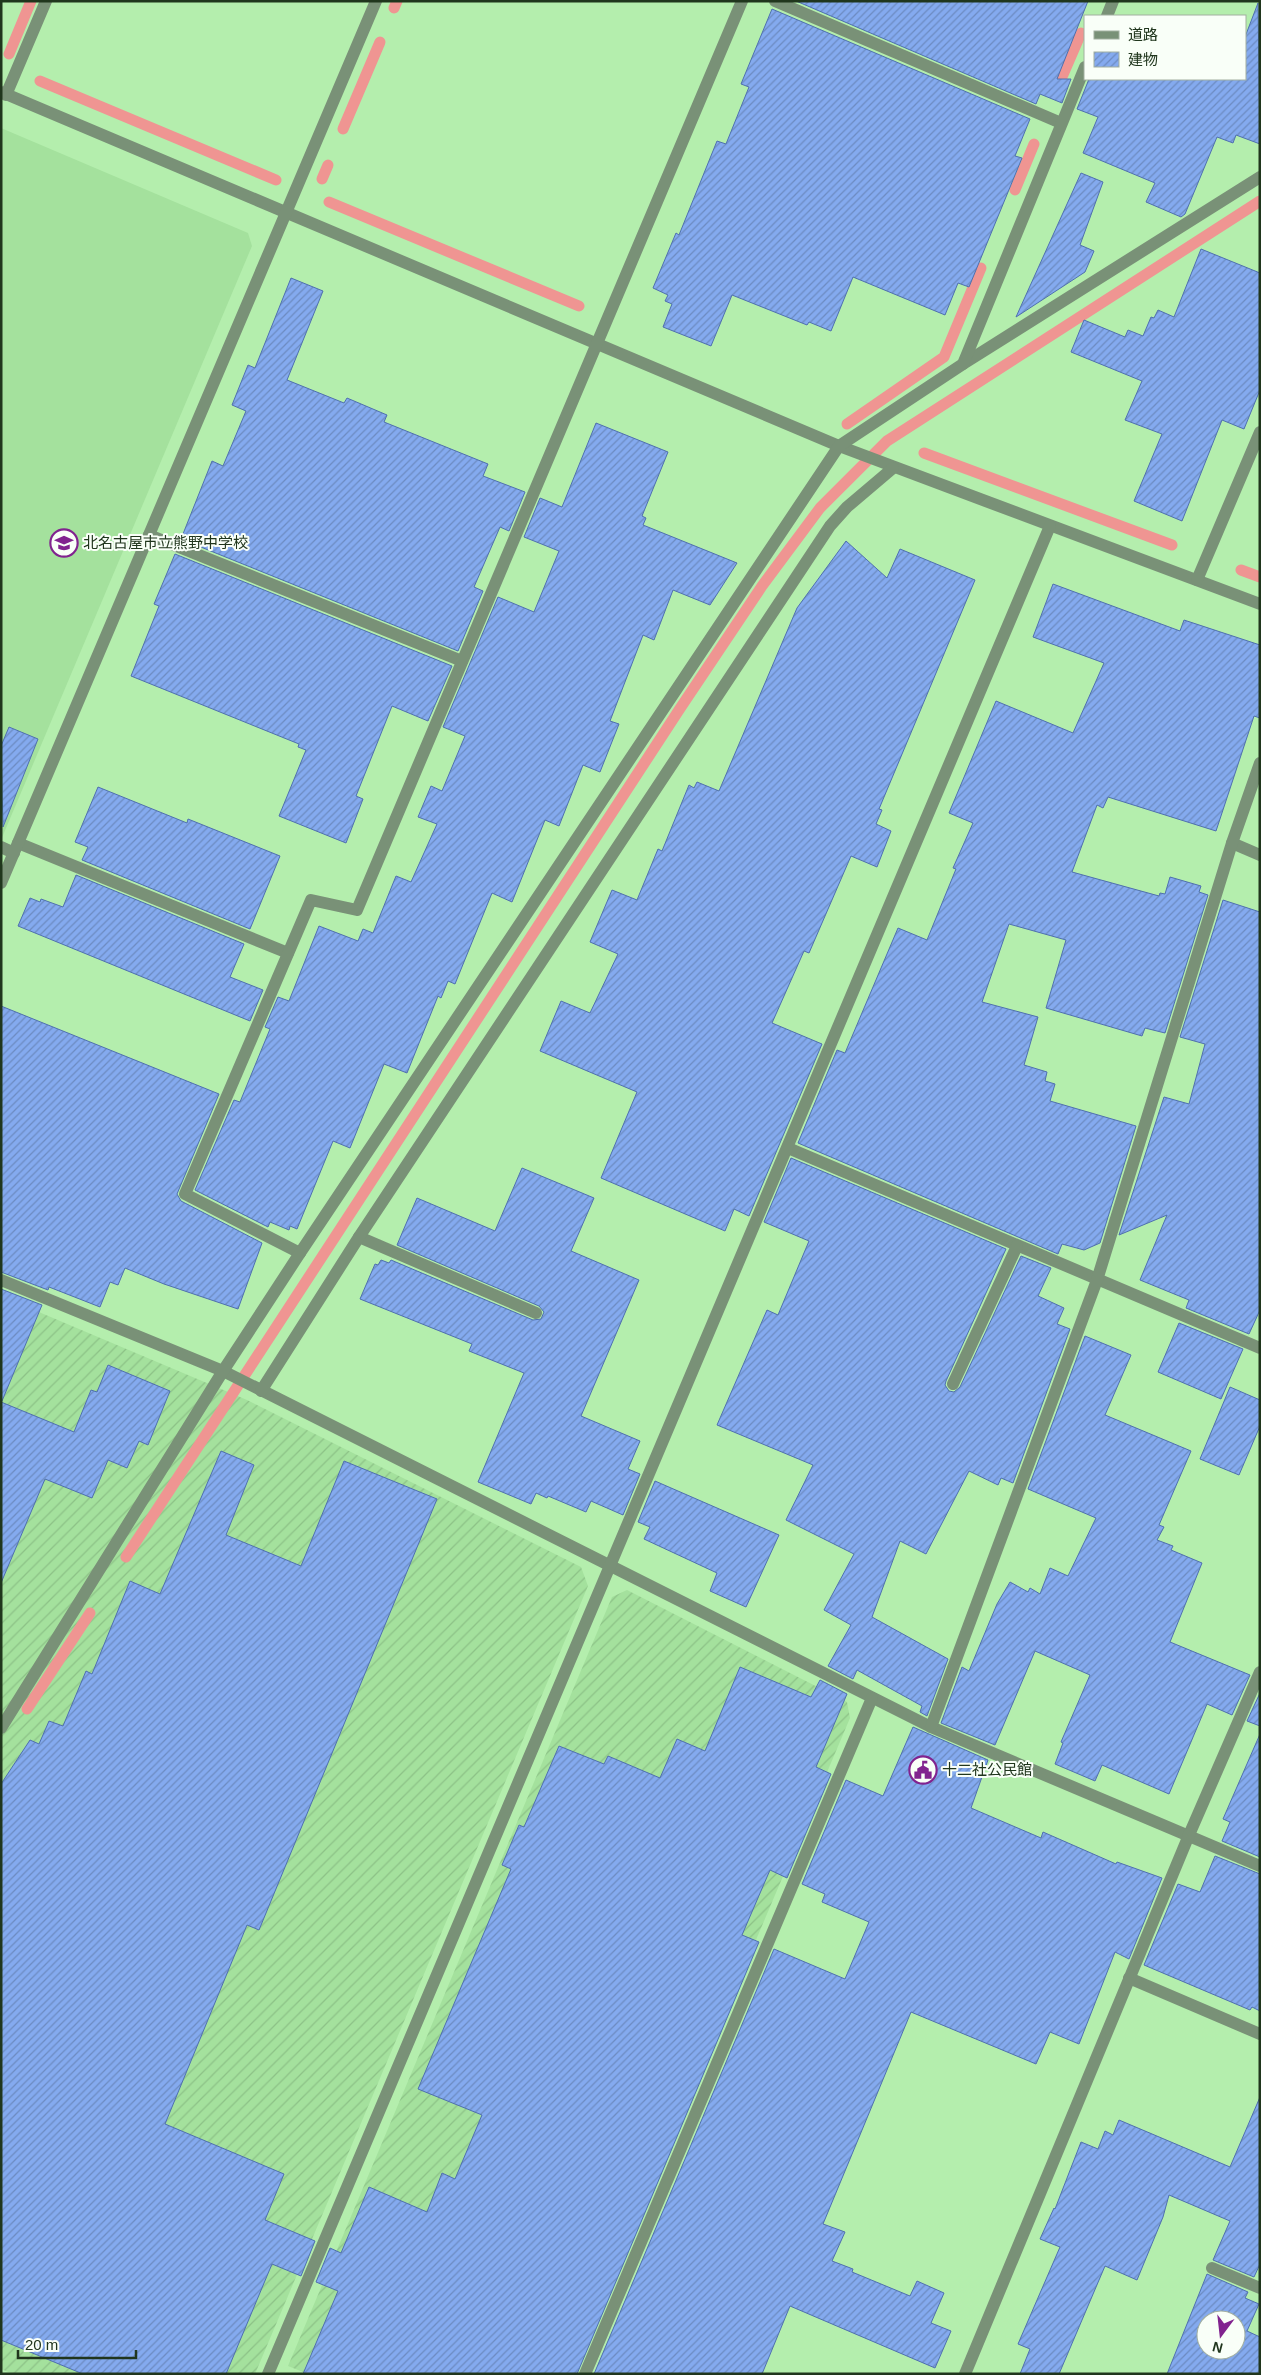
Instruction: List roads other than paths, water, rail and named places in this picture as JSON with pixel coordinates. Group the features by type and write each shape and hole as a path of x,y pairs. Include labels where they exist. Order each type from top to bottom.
{"street":[{"path":"46,1 4,94 893,468 1260,604"},
{"path":"1,883 376,1"},
{"path":"300,1253 185,1194 311,900 357,910 595,343 742,1"},
{"path":"775,1 1060,123"},
{"path":"1107,15 1113,1"},
{"path":"963,364 1060,123 1084,69"},
{"path":"1,1728 223,1371 300,1253 839,446 963,364 1260,177"},
{"path":"1197,580 1260,432"},
{"path":"261,1391 359,1237 830,526 847,507 893,468"},
{"path":"268,2374 1050,526"},
{"path":"149,535 462,661"},
{"path":"931,1727 1097,1280 1232,843 1260,763"},
{"path":"1232,843 1260,855"},
{"path":"1,847 16,848 288,952"},
{"path":"788,1148 1260,1348"},
{"path":"359,1237 536,1313"},
{"path":"953,1384 1017,1246"},
{"path":"1,1280 223,1371 931,1727 1260,1866"},
{"path":"964,2374 1188,1835 1260,1672"},
{"path":"585,2374 872,1698"},
{"path":"1129,1978 1260,2034"},
{"path":"1212,2268 1260,2288"}],"waterway":[{"path":"9,54 31,1"},
{"path":"394,8 397,1"},
{"path":"1055,93 1081,33"},
{"path":"343,129 380,42"},
{"path":"40,81 276,180"},
{"path":"1015,190 1034,144"},
{"path":"322,179 328,165"},
{"path":"126,1557 679,710 762,586 820,508 887,441 1260,201"},
{"path":"329,202 579,306"},
{"path":"847,424 944,357 981,268"},
{"path":"924,453 1172,545"},
{"path":"1241,570 1260,577"},
{"path":"27,1709 90,1613"}],"place":[{"name":"北名古屋市立熊野中学校","path":"64,543"},
{"name":"十二社公民館","path":"923,1770"}]}
